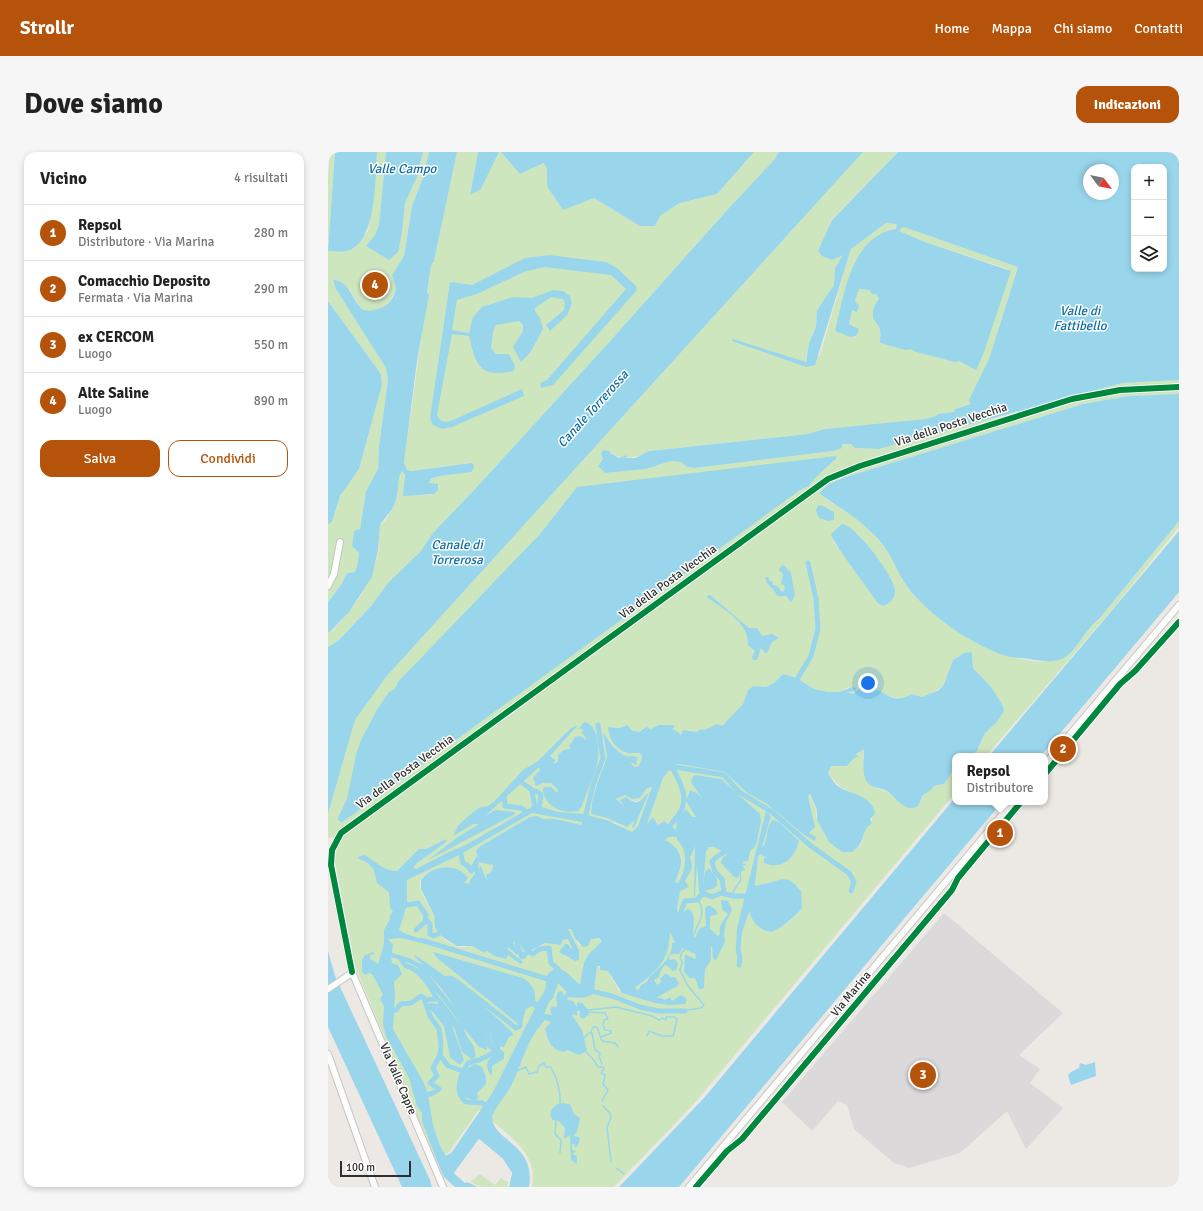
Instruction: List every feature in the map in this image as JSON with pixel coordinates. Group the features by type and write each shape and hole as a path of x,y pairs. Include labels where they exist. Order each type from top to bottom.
{"street":[{"name":"Via della Posta Vecchia","path":"352,972 331,865 332,850 341,833 828,479 860,466 1072,399 1120,390 1179,387"},
{"path":"328,586 334,574 340,542"},
{"path":"1048,760 1179,605"},
{"name":"Via Marina","path":"689,1187 1011,805"},
{"path":"328,989 343,980 352,972"},
{"name":"Via Valle Capre","path":"352,972 443,1187"},
{"path":"328,1054 375,1187"}],"shaded area":[{"path":"944,913 1063,1013 1019,1055 1040,1069 1030,1083 1063,1108 1026,1149 1007,1111 960,1153 909,1168 894,1163 854,1129 847,1105 838,1101 812,1131 782,1102"}],"green space":[{"path":"330,152 335,152 328,249 328,177"},
{"path":"377,152 386,152 379,225 375,235 366,246 402,233 405,203 417,177 423,152 429,152 423,178 412,206 404,256 392,275 396,289 389,304 382,309 368,311 363,309 358,304 349,288 333,281 336,289 386,368 388,380 379,446 378,469 366,491 360,529 354,532 352,546 359,553 357,567 355,572 347,573 341,585 328,602 328,524 332,522 340,496 359,469 382,385 381,374 328,301 328,251 349,251 368,231"},
{"path":"457,152 478,152 470,194 481,189 499,152 501,152 521,174 544,163 547,169 547,186 594,198 640,226 655,226 661,215 680,203 717,194 754,152 779,152 774,160 611,340 432,534 420,552 388,583 371,606 339,640 328,647 328,632 333,631 355,604 371,577 378,553 380,525 386,520 394,506 397,498 399,475 402,471 405,475 407,495 431,495 438,490 439,486 429,484 430,480 440,476 462,473 470,463 412,471 407,470 404,463 431,266 434,261"},
{"path":"863,152 898,152 832,219 827,232 844,254 835,268 834,285 817,310 816,327 809,343 805,363 733,339 806,367 820,355 851,249 886,223 897,224 896,229 855,262 845,290 835,331 843,334 856,326 849,324 851,313 857,304 855,301 859,289 869,290 872,294 876,294 879,299 877,300 874,320 880,327 880,343 959,361 971,367 1008,269 925,242 898,231 902,226 1018,267 989,359 971,404 955,409 954,412 926,419 825,429 808,434 649,451 630,458 620,457 610,453 610,451 604,450 602,462 605,473 646,469 671,461 681,462 687,467 695,468 833,451 842,444 851,443 855,448 879,449 1122,383 1179,380 1179,394 1129,396 1083,404 843,478 829,484 819,493 868,528 887,551 908,588 921,602 939,617 981,644 1004,654 1027,660 1048,661 1067,656 1179,521 1179,527 1116,605 989,753 972,753 979,748 985,733 997,722 1004,711 1003,706 992,688 973,668 972,653 959,656 955,659 943,685 935,692 922,697 912,694 907,697 894,698 876,689 865,693 860,689 853,694 847,692 849,691 849,687 839,692 825,692 814,689 797,678 783,674 774,683 766,687 753,686 748,690 743,704 722,726 697,732 688,730 681,736 671,729 673,728 666,725 654,729 645,727 639,732 635,732 625,725 621,728 610,727 608,733 617,747 624,751 641,754 642,759 638,767 633,766 631,761 638,762 638,758 626,756 618,751 603,733 607,757 597,784 592,802 591,814 607,818 624,826 637,818 632,827 634,828 648,792 641,800 638,801 633,801 626,797 623,804 625,807 616,799 625,795 632,799 640,798 647,787 652,787 643,815 635,831 630,832 614,822 608,827 589,823 585,826 530,817 476,850 477,856 489,860 493,866 492,871 486,875 487,881 481,866 479,868 480,875 473,884 463,883 467,878 462,872 448,867 433,870 422,877 420,882 421,891 433,912 438,932 442,938 447,941 460,947 474,947 484,953 487,951 494,956 508,955 520,964 522,961 505,948 509,948 516,954 513,943 515,939 518,941 523,950 532,950 545,943 561,945 563,940 568,939 572,947 571,949 564,946 560,951 566,957 574,960 578,958 579,950 568,929 571,929 579,945 589,943 591,939 600,938 600,944 587,958 603,970 608,971 619,991 630,993 660,966 667,950 669,926 678,914 677,906 679,887 678,883 675,882 680,869 681,858 677,849 665,840 676,830 664,821 658,825 656,821 647,825 646,823 663,778 673,765 679,764 725,772 776,810 790,823 816,837 809,833 809,794 817,809 816,817 829,842 852,852 858,848 863,837 864,830 872,823 871,802 840,787 828,773 831,766 847,766 864,748 864,771 870,785 884,790 905,806 913,808 919,804 923,795 934,786 941,785 946,782 952,771 952,797 692,1106 614,1187 532,1187 532,1168 528,1157 509,1135 479,1110 449,1152 436,1163 355,966 335,862 337,847 343,835 328,838 328,814 355,720 386,677","holes":["840,525 859,535 881,562 895,588 878,603 847,558 833,542 836,529","766,812 771,816 761,848 779,822 798,841 791,856 787,860 778,864 766,864 768,859 761,854 758,858 755,887 767,883 789,880 799,887 802,906 793,919 778,929 768,932 756,924 749,912 742,933 740,952 737,952 737,928"]},
{"path":"480,1174 495,1185 501,1178 509,1183 507,1187 481,1187 470,1182"}],"water":[{"path":"335,152 377,152 375,191 370,221 359,244 350,250 339,252 328,251"},
{"name":"Valle Campo","path":"386,152 423,152 417,177 405,203 402,233 398,252 389,260 366,246 375,235 379,225"},
{"path":"429,152 457,152 434,261 431,266 427,293 429,295 417,361 404,463 407,470 412,471 471,463 473,464 474,468 471,472 440,476 431,479 429,483 438,484 438,490 434,494 403,496 405,475 402,471 399,477 396,501 380,525 378,550 372,577 349,612 330,632 328,632 328,602 341,585 347,573 355,572 357,567 359,553 352,546 354,531 360,529 366,491 378,469 379,446 388,380 386,368 336,289 333,280 343,283 364,310 370,311 382,308 391,301 396,289 392,275 404,256 412,206 423,178"},
{"path":"478,152 499,152 481,189 470,195"},
{"path":"501,152 754,152 717,194 680,203 661,215 655,226 640,226 594,198 563,210 547,186 547,169 544,163 520,174"},
{"name":"Canale di Torrerosa","path":"779,152 863,152 386,677 355,720 328,814 328,647 339,640 371,606 388,583 420,552 432,534 611,340 774,160"},
{"name":"Valle di Fattibello","path":"898,152 1179,152 1179,380 1122,383 879,449 855,448 851,444 842,444 842,448 833,451 695,468 687,467 681,462 671,461 646,469 605,473 598,466 603,459 601,453 604,450 610,451 610,453 619,458 627,455 626,458 635,458 649,451 808,434 825,429 926,419 938,414 954,412 955,409 971,404 969,400 989,359 1018,267 907,228 902,227 899,231 925,242 1011,271 983,355 976,370 959,361 955,362 916,352 910,349 906,350 880,343 880,328 873,317 875,305 879,299 876,294 872,294 869,290 859,289 855,301 859,306 857,312 852,310 849,324 859,329 856,336 850,337 835,331 846,285 859,255 869,243 881,234 896,229 897,224 886,223 851,249 815,365 806,367 732,341 733,339 806,362 809,343 816,327 817,310 834,285 835,268 843,255 832,260 822,256 818,251 832,220"},
{"path":"549,255 606,262 617,268 636,286 637,290 553,385 541,388 540,383 547,380 626,289 611,275 544,267 524,272 477,294 457,300 452,330 469,333 473,317 482,307 513,297 532,298 553,290 563,291 570,296 572,304 567,315 550,331 546,325 564,310 565,303 563,299 551,297 535,308 543,329 530,353 521,362 513,347 523,331 523,325 519,321 496,325 493,332 491,348 496,354 509,354 515,366 514,371 494,373 487,371 482,368 474,356 469,336 452,334 437,415 440,420 446,422 453,420 522,389 524,396 452,427 442,429 433,425 430,418 450,282 472,285 525,258"},
{"path":"328,301 381,374 382,385 359,469 340,496 332,522 328,524"},
{"path":"1179,394 1179,521 1099,619 1089,629 1072,652 1062,659 1046,661 1011,657 984,647 955,630 929,610 909,589 892,558 874,535 856,519 819,493 829,484 843,478 1083,404 1129,396"},
{"path":"836,456 836,459 817,476 809,486 800,490 351,816 342,822 339,821 338,818 347,799 356,755 361,740 378,708 389,692 395,689 398,682 540,534 577,487"},
{"path":"818,505 834,512 834,520 828,521 819,518 816,511"},
{"path":"842,524 865,541 888,573 895,589 895,595 886,605 883,606 878,603 844,556 833,538 831,534"},
{"path":"1179,531 1179,592 1044,753 992,753"},
{"path":"784,565 791,573 795,596 791,602 786,596 777,596 765,578 768,577 770,581 772,581 773,585 777,586 782,592 785,590 784,585 781,584 783,574 779,570 781,566"},
{"path":"710,595 749,628 757,628 762,636 772,634 779,638 772,642 767,653 765,653 761,648 757,660 753,660 752,657 755,651 748,645 747,637 740,623 706,596"},
{"path":"964,653 972,653 973,668 992,688 1003,706 1004,711 997,722 985,733 977,751 973,753 952,753 952,771 949,777 944,784 934,786 930,791 923,795 918,806 913,808 909,808 901,804 887,791 871,786 867,782 863,771 864,749 856,754 858,756 847,766 831,766 828,773 835,784 871,803 875,814 870,819 872,823 868,826 860,844 852,852 842,852 829,842 817,820 817,809 810,794 808,796 815,827 809,833 816,837 815,841 803,834 767,804 746,792 725,772 679,764 673,765 663,778 647,824 653,817 658,825 664,821 676,830 677,819 686,809 692,817 696,817 686,801 690,790 697,793 703,800 691,782 695,775 721,779 760,814 761,821 755,847 750,851 748,861 742,862 747,866 742,865 745,870 740,872 738,878 734,877 721,863 722,859 729,852 728,850 722,851 714,847 709,847 706,852 703,887 705,872 709,868 717,879 717,886 713,889 699,892 697,863 694,897 695,846 690,858 692,868 685,881 689,887 680,891 677,908 678,919 687,909 691,910 694,918 693,935 695,938 699,929 706,926 705,908 709,905 715,909 718,914 710,916 710,929 718,936 720,934 721,924 728,914 722,909 721,900 728,901 732,910 726,922 724,933 725,942 716,960 713,959 712,946 711,947 711,960 705,969 703,989 699,989 695,978 689,978 684,971 685,954 695,959 695,954 682,948 679,954 671,954 669,958 670,960 674,959 677,961 678,965 676,970 672,971 665,965 661,970 659,977 654,980 657,985 662,981 660,979 666,973 671,977 675,977 679,983 677,986 656,998 665,1000 670,997 672,1001 681,995 686,998 686,1004 669,1005 655,1003 622,993 608,971 600,970 600,966 597,966 592,995 582,998 569,997 566,999 573,1001 577,1007 577,1003 581,1002 587,1008 589,1014 584,1019 580,1017 580,1011 577,1011 577,1016 574,1014 572,1015 582,1030 587,1051 579,1055 568,1050 564,1052 556,1049 550,1044 545,1029 551,1022 545,1020 529,1043 510,1088 492,1117 494,1125 499,1132 521,1152 526,1161 529,1172 529,1187 509,1187 512,1173 503,1159 479,1139 454,1173 465,1183 467,1181 477,1187 455,1187 444,1177 422,1121 422,1113 417,1106 409,1078 386,1036 383,1025 384,1006 380,999 383,994 372,974 369,973 366,975 362,972 362,960 365,955 373,952 375,954 370,955 370,959 378,964 384,944 384,930 390,919 389,916 393,912 390,907 389,892 377,883 374,870 368,863 357,857 365,855 388,870 397,871 419,849 426,849 446,839 446,842 417,863 413,868 416,869 464,846 535,805 558,812 584,814 609,821 632,832 638,826 652,787 647,788 640,798 632,799 625,795 616,799 624,806 620,800 626,797 634,802 637,802 649,792 634,828 632,827 635,820 627,827 607,818 591,814 592,802 597,784 607,757 603,732 613,746 619,751 626,756 638,758 636,765 631,762 633,766 638,767 642,759 641,754 628,753 621,750 612,741 608,729 609,727 619,728 627,725 633,731 639,732 646,727 651,729 659,725 673,725 675,727 672,729 681,735 683,730 697,732 701,729 705,730 717,724 722,726 743,704 748,690 753,686 766,687 774,683 783,674 797,678 814,689 828,692 839,692 853,687 856,688 855,691 847,692 853,694 859,689 865,693 876,689 894,698 906,697 912,694 922,697 939,690 944,684 953,660","holes":["532,813 582,822 582,825 555,819 544,819 537,816 530,817 482,845 476,850 477,856 489,860 493,866 492,871 486,875 487,881 481,866 479,868 480,875 473,884 464,883 468,878 458,869 444,867 431,871 425,875 421,880 421,889 434,915 435,927 441,936 457,946 472,946 484,953 487,951 494,956 506,959 508,955 520,964 523,963 522,961 506,948 509,948 517,955 518,953 513,943 515,940 518,941 523,950 532,950 545,943 561,945 563,940 568,939 572,948 571,949 568,944 565,944 559,952 575,961 579,960 579,950 568,929 571,929 575,938 583,947 588,946 591,939 600,938 601,942 589,954 584,962 580,985 558,967 549,972 547,975 545,990 538,1002 535,1001 533,988 523,978 433,952 437,958 517,1023 522,1022 526,1009 532,1006 535,1008 493,1092 452,1152 446,1156 440,1146 433,1125 428,1094 424,1083 393,1029 395,996 394,982 402,974 398,965 392,963 391,957 409,963 425,972 436,982 447,996 461,1025 440,998 438,1000 438,1004 431,1003 427,1005 444,1026 450,1057 460,1065 464,1060 453,1029 453,1024 462,1052 472,1059 475,1058 475,1049 464,1028 479,1047 487,1050 486,1033 491,1033 492,1045 497,1050 496,1054 490,1058 487,1064 489,1073 492,1076 492,1066 504,1059 504,1052 500,1049 500,1046 504,1047 509,1037 513,1035 512,1032 473,996 418,957 415,955 414,956 423,965 409,958 392,953 393,945 388,939 401,938 426,944 427,941 399,930 407,905 407,880 459,855","668,837 677,837 677,840 681,844 685,855 683,873 678,883 675,882 681,864 680,853 672,844 665,840","670,932 675,942 672,943 669,956 652,974 647,982 641,985 638,991 635,988 650,976 664,958 667,951","558,983 567,992 564,996 562,991 558,992 556,997 557,1006 552,1006 550,1010 552,1015 544,1014 549,1002 553,998"]},
{"path":"584,722 589,724 595,732 599,754 594,776 582,806 578,811 563,811 554,807 546,800 543,790 544,787 551,787 557,793 558,790 551,783 543,783 536,786 533,778 540,770 539,767 485,816 495,810 515,812 515,814 428,860 458,837 479,824 473,824 453,836 458,826 468,816 479,808 488,806 494,802 523,770 538,761 571,728 578,725 550,756 555,760 554,764 558,762 558,755 564,750 570,749 569,746 575,737 580,736 586,740 585,736 581,733 584,730 579,728"},
{"path":"952,802 952,805 999,805 679,1187 619,1187 704,1098"},
{"path":"766,811 771,816 762,847 766,841 769,826 773,820 779,822 799,841 795,852 782,864 771,865 764,863 764,858 767,858 760,854 758,858 755,885 783,879 789,880 801,891 802,908 788,922 771,932 763,930 757,925 749,912 742,933 740,954 736,947 737,928"},
{"path":"328,951 335,976 432,1187 402,1187 328,1027"},
{"path":"1095,1062 1096,1076 1071,1085 1068,1075 1079,1068 1080,1063 1086,1065"},
{"path":"475,1064 482,1067 486,1077 486,1084 477,1093 478,1098 476,1101 464,1097 461,1088 464,1074 471,1066"},
{"path":"561,1103 570,1104 574,1114 580,1118 577,1132 573,1136 579,1137 580,1140 576,1148 574,1144 572,1144 572,1150 576,1151 572,1154 577,1156 577,1164 571,1160 570,1135 564,1139 565,1128 559,1121 551,1118 553,1108"}],"pier":[{"path":"479,1139 503,1159 512,1173 509,1187 507,1187 510,1173 504,1164 479,1141 457,1173 465,1180 468,1180 479,1187 467,1182 465,1183 454,1173"}],"waterway":[{"path":"796,681 811,656 818,629 816,599 808,563"},
{"path":"585,818 593,785 603,758 598,725"},
{"path":"670,827 679,814 684,802 683,790 672,767"},
{"path":"667,768 675,767 724,775 739,792 772,812 811,846 849,873 854,882 851,891"},
{"path":"520,781 532,790 535,808"},
{"path":"532,790 541,795 539,809"},
{"path":"504,796 505,806 521,808 527,812"},
{"path":"724,893 722,879 715,872 712,862 715,858 732,847"},
{"path":"461,854 463,863 468,866 471,871 478,859 490,862"},
{"path":"472,882 478,874 476,863"},
{"path":"733,896 733,892 741,880 740,872"},
{"path":"674,919 680,914 685,901 697,900 703,893 712,897 721,893 733,896 749,896"},
{"path":"693,937 702,914 701,905 698,899"},
{"path":"407,905 418,903 426,915 425,922 416,930"},
{"path":"426,920 430,924 430,934 433,936 438,934"},
{"path":"517,938 517,945 522,957 527,951 533,954 539,949 549,948 551,963 558,969 559,973"},
{"path":"421,940 551,980"},
{"path":"685,949 680,958 682,962 680,970 688,986 704,1005 701,1008 687,1010"},
{"path":"738,949 740,958 739,965"},
{"path":"401,959 406,966 416,971 424,979 432,989 437,999 425,1000"},
{"path":"419,966 464,1025"},
{"path":"442,979 450,978 456,981 516,1028 520,1026 520,1018"},
{"path":"587,990 612,996 640,1007 658,1011 685,1011"},
{"path":"389,1012 396,1010 401,1004 411,1003 421,996 424,998 430,1016 439,1029 441,1045 440,1055 433,1068 437,1076 430,1083 439,1089 433,1093 423,1096"},
{"path":"588,1010 616,1007 652,1016 659,1020 662,1018 666,1020 666,1017 674,1017 677,1019 673,1036 662,1036 649,1031 647,1036"},
{"path":"588,1012 605,1013 608,1019 604,1020 603,1025 605,1030 611,1031 611,1033 601,1037"},
{"path":"486,1026 489,1045 495,1052 479,1060 468,1063 463,1072 459,1088 462,1098 466,1102 482,1103 491,1107"},
{"path":"591,1032 593,1027 597,1027 602,1041 615,1043 618,1047"},
{"path":"584,1038 589,1033 592,1033 595,1050 600,1053 599,1057 602,1064"},
{"path":"585,1051 598,1067 603,1067 604,1069 601,1073 605,1075 603,1084 608,1090 602,1101"},
{"path":"440,1055 448,1066 463,1071"},
{"path":"517,1071 526,1067 529,1074 537,1072 539,1066 544,1063 546,1067 551,1067 558,1084 560,1103"},
{"path":"603,1106 610,1113 611,1118 607,1127 611,1162"},
{"path":"556,1120 555,1134 561,1140 560,1153"},
{"path":"616,1168 624,1174"}],"cycle path":[{"path":"352,972 331,865 332,850 341,833 828,479 860,466 1072,399 1120,390 1179,387"},
{"path":"1048,770 1120,684 1135,671 1179,622"},
{"path":"696,1187 727,1151 742,1139 952,890 958,878 1019,805"}],"place":[{"name":"Alte Saline","path":"375,285"},
{"name":"Comacchio Deposito","path":"1063,749"},
{"name":"Repsol","path":"1000,833"},
{"name":"ex CERCOM","path":"923,1075"}],"water label":[{"name":"Canale Torrerossa","path":"593,409"}]}
